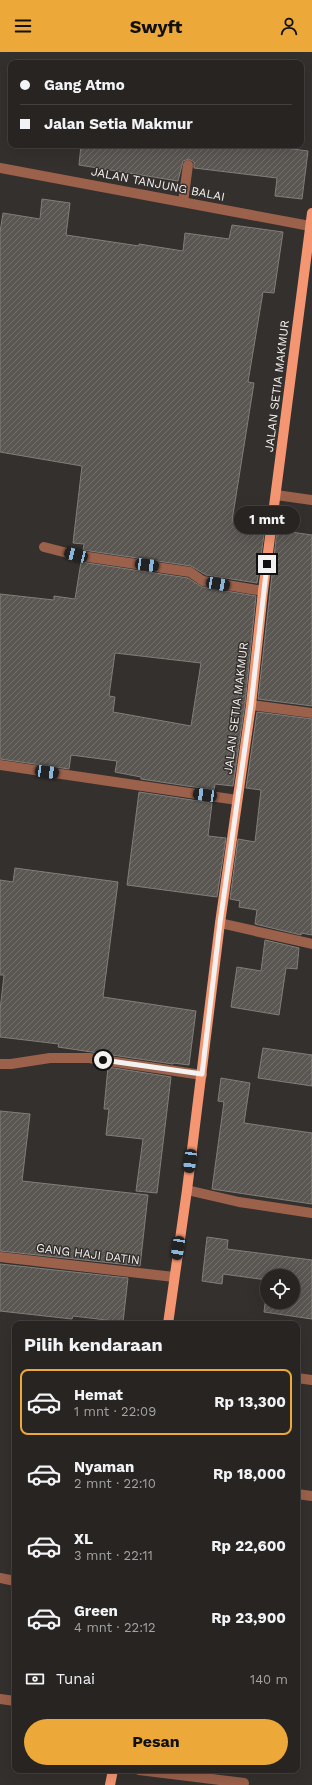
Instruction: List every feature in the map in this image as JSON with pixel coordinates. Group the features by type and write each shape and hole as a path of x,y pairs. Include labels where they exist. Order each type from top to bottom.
{"main road":[{"name":"JALAN SETIA MAKMUR","path":"168,1321 187,1190 220,923 251,705 276,495 309,260 312,213"},
{"path":"110,1785 112,1773"}],"street":[{"path":"183,202 188,165"},
{"name":"JALAN TANJUNG BALAI","path":"0,168 310,226"},
{"path":"276,495 312,500"},
{"path":"44,547 76,555 190,572 203,581 264,591"},
{"path":"251,705 312,713"},
{"path":"0,765 237,800"},
{"path":"220,923 312,944"},
{"path":"0,1064 11,1064 50,1058 89,1058 202,1074"},
{"path":"187,1190 239,1202 312,1213"},
{"name":"GANG HAJI DATIN","path":"0,1257 174,1277"},
{"path":"300,1378 312,1380"},
{"path":"300,1494 312,1496"},
{"path":"0,1578 12,1580"},
{"path":"0,1699 12,1701"},
{"path":"162,1773 244,1783"}],"building":[{"path":"81,148 286,148 308,151 302,199 275,196 277,178 194,168 194,162 189,159 183,161 178,181 79,165"},
{"path":"42,199 70,203 66,235 139,246 139,244 183,251 185,233 229,239 232,225 283,232 274,293 263,292 248,382 254,383 232,521 257,524 257,527 265,528 257,583 206,575 191,566 83,550 84,544 73,543 82,466 0,452 0,232 3,213 40,219"},
{"path":"277,530 312,535 312,706 258,699"},
{"path":"81,562 188,578 202,587 256,596 245,704 233,786 215,784 214,790 141,779 141,777 115,772 117,761 71,755 69,769 0,759 0,594 54,600 54,596 75,599","holes":["115,653 201,663 191,726 113,712 115,697 109,696"]},
{"path":"257,712 312,719 312,935 301,933 301,935 255,924 257,910 239,907 240,901 230,899 238,839 255,842 261,790 246,788"},
{"path":"139,792 212,803 208,836 226,838 217,897 127,885"},
{"path":"15,868 118,882 103,997 196,1011 189,1065 58,1047 59,1044 0,1037 0,1010 4,975 0,975 0,880 13,882"},
{"path":"265,940 299,948 297,969 286,968 279,1015 231,1007 237,967 261,971"},
{"path":"263,1048 312,1055 312,1086 258,1078"},
{"path":"108,1067 171,1077 157,1193 136,1191 143,1139 106,1135 109,1109 104,1109"},
{"path":"221,1078 250,1083 244,1123 312,1133 312,1204 212,1189 224,1102 218,1101"},
{"path":"0,1111 30,1114 22,1181 148,1195 140,1266 0,1251"},
{"path":"207,1237 228,1240 227,1249 312,1260 312,1319 264,1312 264,1309 300,1309 300,1269 260,1269 260,1279 223,1274 222,1284 202,1281"},
{"path":"0,1264 128,1278 123,1321 73,1316 72,1319 0,1311"}],"route":[{"path":"103,1060 202,1074 220,923 251,705 267,564"}]}
